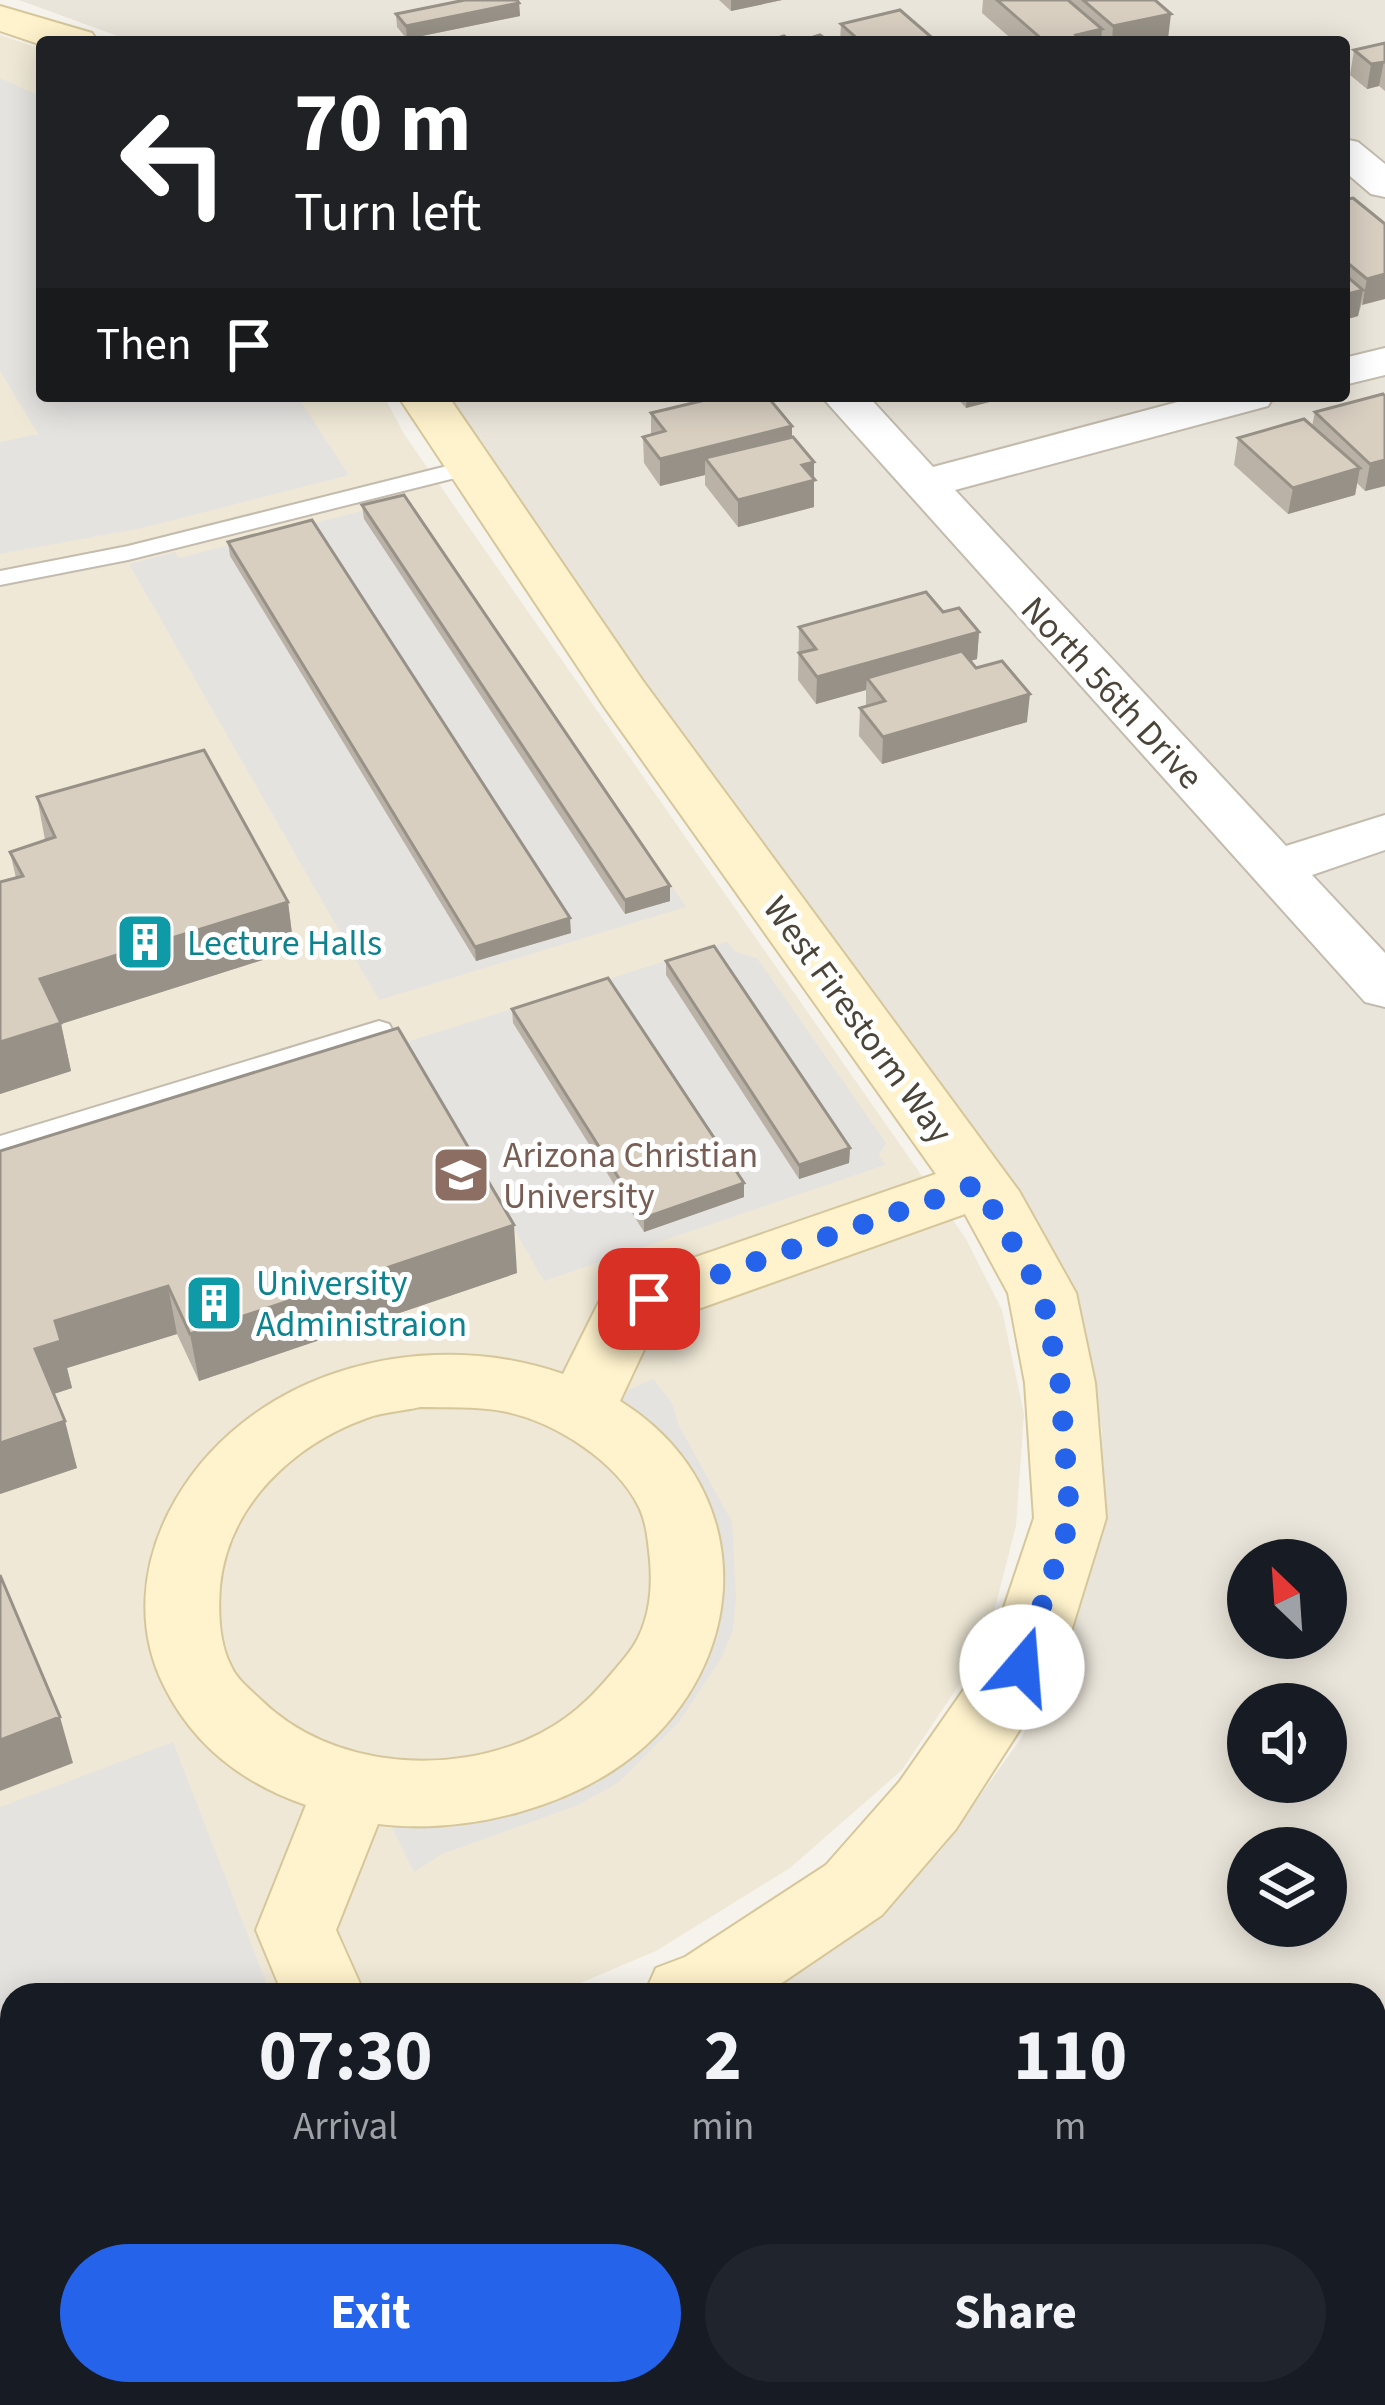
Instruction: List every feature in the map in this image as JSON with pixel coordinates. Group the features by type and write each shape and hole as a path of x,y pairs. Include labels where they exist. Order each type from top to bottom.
{"street":[{"path":"0,18 58,36"},
{"path":"1350,156 1385,185"},
{"path":"1350,370 1385,361"},
{"name":"West Firestorm Way","path":"427,402 467,468 636,711 978,1184 1042,1293 1060,1383 1070,1519 1022,1667 928,1805 854,1890 714,1983"},
{"name":"North 56th Drive","path":"848,402 1385,988"},
{"path":"922,484 1230,402"},
{"path":"1275,868 1385,832"},
{"path":"581,1409 630,1306 978,1184"},
{"path":"420,1380 505,1384 581,1409 641,1454 680,1519 689,1590 668,1662 615,1725 538,1772 445,1794 352,1789 270,1756 211,1700 181,1633 183,1558 214,1491 271,1435 345,1397 420,1380"},
{"path":"319,1983 296,1930 352,1789"}],"lane":[{"path":"0,578 128,553 467,468"},
{"path":"0,1147 379,1031"}],"shaded area":[{"path":"19,0 1385,0 1385,1983 748,1983 810,1956 939,1853 1022,1737 1057,1654 1097,1499 1102,1430 1080,1326 588,617 453,402 1350,402 1350,36 118,36"},
{"name":"Arizona Christian University","path":"0,35 36,47 36,402 387,402 404,434 966,1239 1002,1310 1024,1414 1016,1526 985,1646 902,1770 790,1868 656,1951 580,1983 0,1983"},
{"path":"0,78 36,94 36,402 301,402 349,475 142,528 0,554 0,442 38,434 0,371"},
{"path":"408,499 686,907 379,1000 129,564 175,552 179,558"},
{"path":"727,942 736,952 757,958 886,1143 879,1155 885,1165 544,1281 406,1042"},
{"path":"653,1379 672,1403 678,1424 732,1522 736,1597 733,1630 721,1658 679,1722 619,1782 578,1805 442,1854 414,1872 386,1815 558,1759 698,1591 598,1404"},
{"path":"173,1742 266,1983 0,1983 0,1807"}],"building":[{"path":"465,0 519,3 406,26 396,14"},
{"path":"997,0 1068,0 1102,29 1077,36 1038,36"},
{"path":"1083,0 1155,0 1171,14 1113,26"},
{"path":"900,10 930,36 854,36 841,24"},
{"path":"1385,43 1385,62 1371,64 1354,50"},
{"path":"1350,199 1385,224 1385,274 1367,279 1350,265"},
{"path":"1350,279 1363,290 1350,293"},
{"path":"1383,394 1385,460 1370,464 1315,412"},
{"path":"697,402 772,402 792,426 660,459 643,437 665,431 651,413"},
{"path":"1304,419 1360,468 1293,488 1238,438"},
{"path":"793,437 814,462 802,465 815,480 738,500 705,458"},
{"path":"404,495 670,886 625,900 362,505"},
{"path":"312,520 570,918 475,947 228,542"},
{"path":"926,592 943,612 959,608 979,632 817,677 799,653 816,649 799,627"},
{"path":"962,651 976,668 1002,661 1030,694 883,737 860,708 885,701 867,678"},
{"name":"Lecture Halls","path":"204,750 288,902 40,979 61,1023 0,1042 0,882 23,876 10,852 55,837 37,797"},
{"path":"714,946 850,1148 799,1165 666,961"},
{"path":"608,978 744,1183 644,1218 512,1009"},
{"name":"University Administraion","path":"398,1028 514,1225 190,1334 168,1286 55,1321 61,1341 35,1349 65,1421 0,1443 0,1151"},
{"path":"0,1575 60,1717 0,1740"}],"place":[{"name":"Lecture Halls","path":"145,942"},
{"name":"Arizona Christian University","path":"461,1175"},
{"name":"University Administraion","path":"214,1303"}],"route":[{"path":"649,1299 978,1184 1042,1293 1060,1383 1070,1519 1022,1667"}]}
